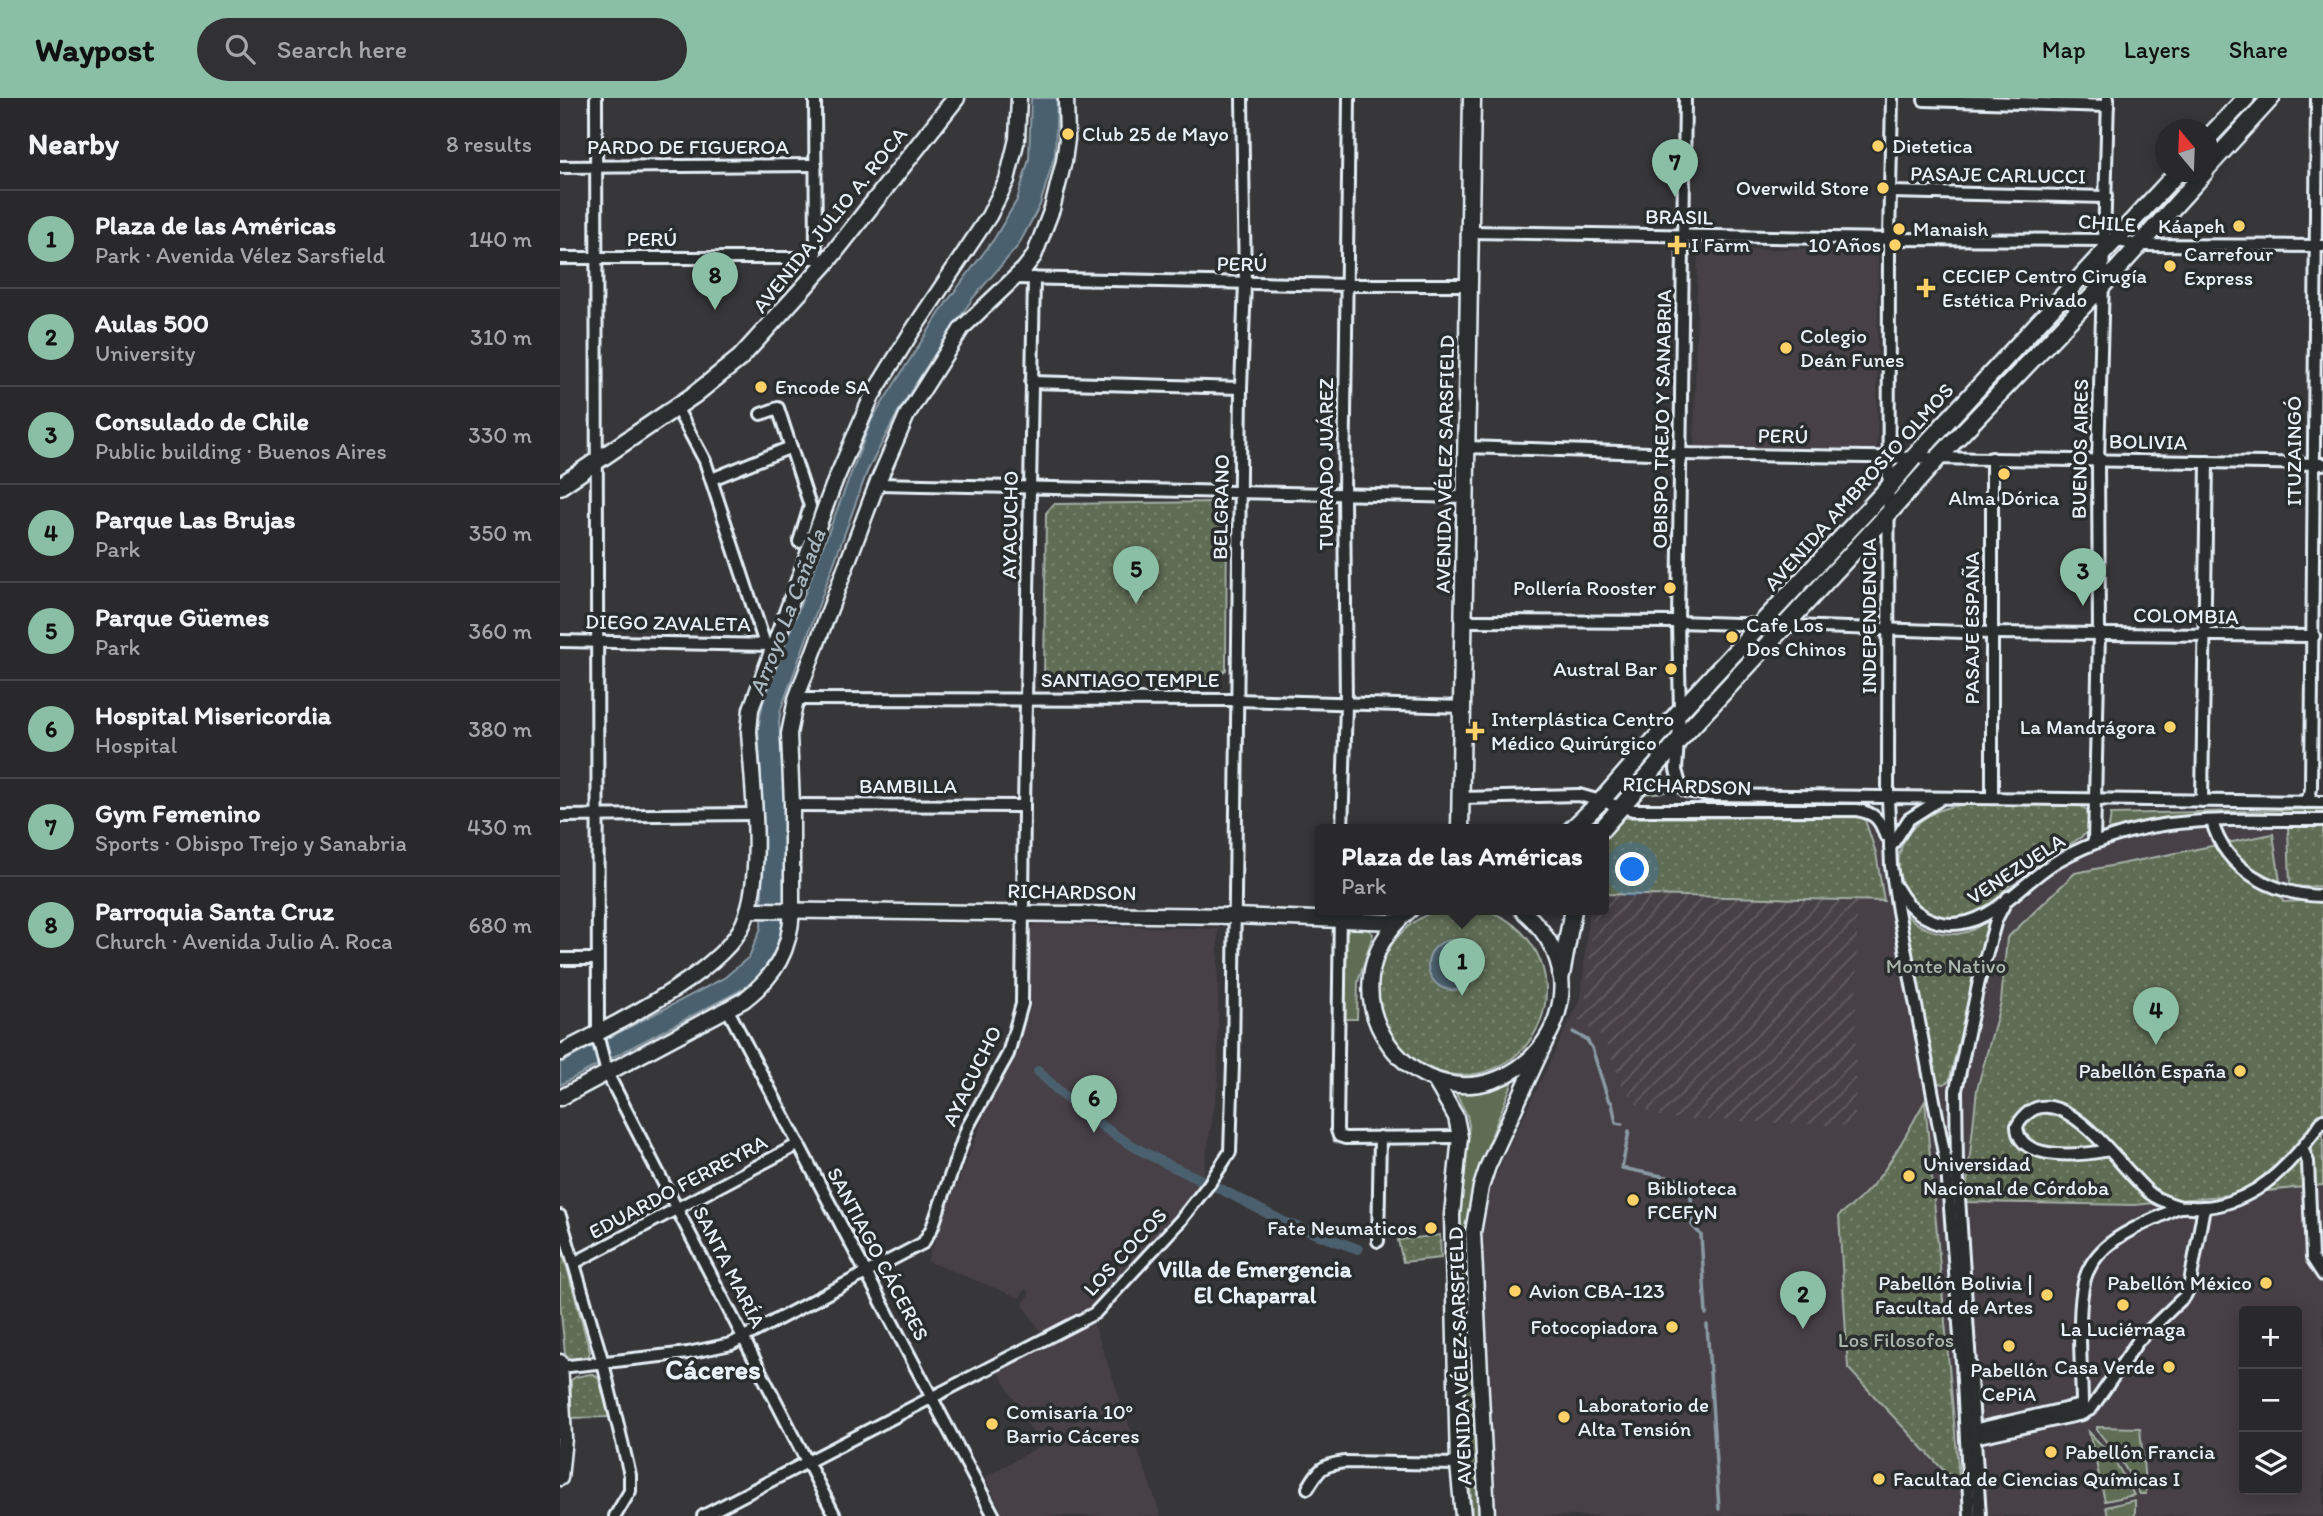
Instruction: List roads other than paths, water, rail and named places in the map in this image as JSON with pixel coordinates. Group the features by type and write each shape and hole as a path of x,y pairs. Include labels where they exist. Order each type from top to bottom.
{"main road":[{"name":"AVENIDA JULIO A. ROCA","path":"560,486 676,407 740,358 956,98"},
{"path":"560,1053 598,1035 680,985 713,961 737,936 754,910 749,731 751,709 770,645 872,396 989,216 1007,180 1017,139 1019,98"},
{"path":"560,1098 605,1066 728,1010 744,1000 758,989 785,952 789,937 792,805 789,734 796,699 877,484 907,415 969,319 1015,278 1034,256 1052,208 1066,150 1066,98"},
{"name":"AVENIDA VÉLEZ SARSFIELD","path":"1460,824 1472,98"},
{"path":"2218,127 2246,98"},
{"name":"AVENIDA AMBROSIO OLMOS","path":"2218,157 2272,98"},
{"name":"AVENIDA AMBROSIO OLMOS","path":"1577,824 1888,488 2107,244 2168,182"},
{"name":"AVENIDA AMBROSIO OLMOS","path":"1606,824 1679,740 1938,457 2104,284 2195,182"},
{"name":"RICHARDSON","path":"754,910 1340,916 1395,922"},
{"path":"1404,915 1384,937 1370,974 1374,1018 1383,1038 1397,1055 1414,1069 1434,1079 1459,1084 1485,1082 1509,1074 1530,1060 1546,1040"},
{"path":"1528,915 1548,938 1562,975"},
{"path":"1562,975 1572,915"},
{"name":"AVENIDA VÉLEZ SARSFIELD","path":"1488,1516 1473,1232 1481,1186 1488,1166 1557,1020 1562,975"},
{"name":"AVENIDA VÉLEZ SARSFIELD","path":"1434,1079 1456,1117 1460,1137 1452,1215 1458,1464 1463,1516"},
{"path":"560,1365 564,1438 560,1478"},
{"path":"1453,1516 1458,1464"}],"street":[{"name":"SANTA MARÍA","path":"596,98 598,1035 605,1066 835,1516"},
{"path":"815,98 821,261"},
{"name":"BELGRANO","path":"1235,916 1236,700 1245,283 1242,98"},
{"name":"TURRADO JUÁREZ","path":"1342,824 1346,705 1344,494 1349,98"},
{"name":"OBISPO TREJO Y SANABRIA","path":"1679,740 1678,622 1685,98"},
{"name":"INDEPENDENCIA","path":"1889,848 1888,239 1892,98"},
{"name":"ITUZAINGÓ","path":"2304,802 2311,788 2318,463 2317,98"},
{"path":"1924,100 2108,102"},
{"name":"BUENOS AIRES","path":"2096,800 2098,460 2107,244 2108,102"},
{"name":"PARDO DE FIGUEROA","path":"560,167 816,165"},
{"name":"PASAJE CARLUCCI","path":"1890,192 2106,197"},
{"name":"BRASIL","path":"1469,232 1888,239"},
{"name":"CHILE","path":"1888,239 2319,246"},
{"name":"PERÚ","path":"560,258 821,261"},
{"name":"PERÚ","path":"1015,278 1468,285"},
{"name":"AYACUCHO","path":"560,1365 688,1353 731,1343 923,1244 929,1236 967,1128 1008,1054 1022,1004 1034,278"},
{"path":"1031,382 1241,388"},
{"path":"676,407 699,448 712,479 770,645"},
{"path":"761,414 778,408 810,506 799,542"},
{"path":"712,479 791,447"},
{"name":"PERÚ","path":"1467,447 1888,457"},
{"name":"BOLIVIA","path":"1888,457 2318,463"},
{"name":"PASAJE ESPAÑA","path":"1992,458 1992,798"},
{"path":"2202,801 2207,462"},
{"path":"877,484 1466,497"},
{"path":"1464,621 1678,622 1889,629"},
{"name":"COLOMBIA","path":"1889,629 2314,636"},
{"name":"DIEGO ZAVALETA","path":"560,641 770,645"},
{"name":"SANTIAGO TEMPLE","path":"796,699 1236,700 1463,707"},
{"name":"RICHARDSON","path":"1679,740 1677,777 1686,790 1697,794 1888,799"},
{"name":"RICHARDSON","path":"1461,798 1579,795 1633,810 1857,810 1876,816 1889,848"},
{"name":"VENEZUELA","path":"1888,799 2323,802"},
{"name":"VENEZUELA","path":"1889,848 1909,819 1942,799"},
{"name":"VENEZUELA","path":"1892,879 1913,910 1937,922 1964,923 1977,919 2057,860 2094,842 2096,800"},
{"name":"BAMBILLA","path":"792,805 1024,806"},
{"path":"560,816 753,814"},
{"path":"2094,842 2133,829 2159,824 2323,820"},
{"path":"2212,821 2230,855 2249,874 2264,884 2288,892 2323,896"},
{"path":"1889,848 1916,1017 1947,1169 1980,1516"},
{"path":"1970,1516 1971,1435 1956,1152 1956,1090 1970,1015 1996,920 2008,897"},
{"name":"LOS COCOS","path":"703,1516 1095,1313 1180,1221 1230,1152 1235,916"},
{"path":"1340,916 1339,1136 1460,1137"},
{"path":"560,959 597,959"},
{"name":"SANTIAGO CÁCERES","path":"728,1010 994,1516"},
{"path":"560,1043 581,1042"},
{"path":"1933,1091 1956,1090"},
{"path":"2109,1150 2073,1154 2034,1150 2020,1137 2017,1126 2028,1113 2046,1107 2063,1110 2109,1150 2159,1200 2181,1207 2204,1208 2228,1202 2257,1189 2302,1148 2323,1120"},
{"path":"1378,1241 1380,1137"},
{"name":"EDUARDO FERREYRA","path":"574,1263 799,1144"},
{"path":"2302,1148 2308,1162 2312,1258 2323,1275"},
{"path":"2082,1410 2082,1301 2087,1273 2104,1249 2118,1238 2181,1207"},
{"path":"1971,1435 2091,1409 2138,1341 2185,1296 2189,1288 2204,1208"},
{"path":"560,1216 603,1363 631,1483 615,1516"},
{"path":"1308,1488 1321,1468 1336,1463 1458,1464"}],"water":[{"path":"1031,98 1057,98 1055,154 1040,205 1018,246 973,298 932,358 898,412 867,472 781,709 779,722 786,827 785,922 776,951 759,976 745,988 560,1085 560,1063 724,978 749,957 761,928 764,830 758,728 763,702 872,419 946,303 994,239 1017,200 1029,159"},
{"path":"1443,941 1463,941 1477,955 1477,975 1463,989 1443,989 1429,975 1429,955"}],"waterway":[{"path":"1573,1032 1587,1040 1592,1048 1608,1099 1612,1103 1616,1123 1622,1124"},
{"path":"1038,1071 1077,1107 1117,1136 1159,1160 1207,1182"},
{"path":"1629,1131 1622,1168 1691,1182"},
{"path":"1211,1184 1284,1222 1358,1249"},
{"path":"1691,1193 1692,1225 1701,1235 1706,1314"},
{"path":"1707,1325 1719,1509"}],"place":[{"name":"Club 25 de Mayo","path":"1068,134"},
{"name":"Dietetica","path":"1878,146"},
{"name":"Overwild Store","path":"1883,188"},
{"name":"Gym Femenino","path":"1675,197"},
{"name":"Káapeh","path":"2239,226"},
{"name":"Manaish","path":"1899,229"},
{"name":"I Farm","path":"1677,245"},
{"name":"10 Años","path":"1895,245"},
{"name":"Carrefour Express","path":"2170,266"},
{"name":"CECIEP Centro Cirugía Estética Privado","path":"1926,288"},
{"name":"Parroquia Santa Cruz","path":"715,310"},
{"name":"Colegio Deán Funes","path":"1786,348"},
{"name":"Encode SA","path":"761,387"},
{"name":"Alma Dórica","path":"2004,474"},
{"name":"Pollería Rooster","path":"1670,588"},
{"name":"Parque Güemes","path":"1136,604"},
{"name":"Consulado de Chile","path":"2083,606"},
{"name":"Cafe Los Dos Chinos","path":"1732,637"},
{"name":"Austral Bar","path":"1671,669"},
{"name":"La Mandrágora","path":"2170,727"},
{"name":"Interplástica Centro Médico Quirúrgico","path":"1475,731"},
{"name":"Plaza de las Américas","path":"1462,996"},
{"name":"Parque Las Brujas","path":"2156,1045"},
{"name":"Pabellón España","path":"2240,1071"},
{"name":"Hospital Misericordia","path":"1094,1133"},
{"name":"Universidad Nacional de Córdoba","path":"1909,1176"},
{"name":"Biblioteca FCEFyN","path":"1633,1200"},
{"name":"Fate Neumaticos","path":"1431,1228"},
{"name":"Pabellón México","path":"2266,1283"},
{"name":"Avion CBA-123","path":"1515,1291"},
{"name":"Pabellón Bolivia | Facultad de Artes","path":"2047,1295"},
{"name":"La Luciérnaga","path":"2123,1305"},
{"name":"Fotocopiadora","path":"1672,1327"},
{"name":"Aulas 500","path":"1803,1329"},
{"name":"Pabellón CePiA","path":"2009,1346"},
{"name":"Casa Verde","path":"2169,1367"},
{"name":"Laboratorio de Alta Tensión","path":"1564,1417"},
{"name":"Comisaría 10º Barrio Cáceres","path":"992,1424"},
{"name":"Pabellón Francia","path":"2051,1452"},
{"name":"Facultad de Ciencias Químicas I","path":"1879,1479"}],"district":[{"name":"Villa de Emergencia El Chaparral","path":"1255,1282"},
{"name":"Cáceres","path":"713,1369"}],"water label":[{"name":"Arroyo La Cañada","path":"787,612"}],"park label":[{"name":"Monte Nativo","path":"1946,966"},
{"name":"Los Filosofos","path":"1896,1340"}]}
